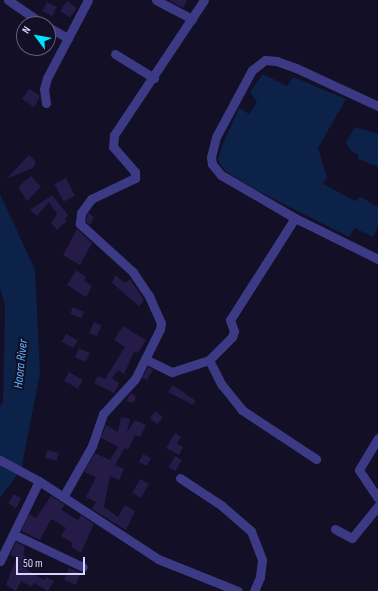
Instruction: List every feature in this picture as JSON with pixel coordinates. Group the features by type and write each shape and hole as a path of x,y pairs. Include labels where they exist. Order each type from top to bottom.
{"street":[{"path":"8,0 31,16"},
{"path":"46,103 45,84 88,0"},
{"path":"156,0 192,19"},
{"path":"63,496 92,446 107,408 130,387 160,329 157,313 133,272 84,228 79,219 91,199 135,178 135,172 113,147 112,140 204,0"},
{"path":"56,31 68,38"},
{"path":"115,54 154,78"},
{"path":"378,106 277,61 265,60 252,70 216,137 211,150 212,164 221,175 295,218 378,259"},
{"path":"145,359 172,372 209,360 232,337 234,330 229,322 232,316 295,218"},
{"path":"209,360 222,385 242,410 316,458"},
{"path":"378,438 359,470 378,498"},
{"path":"0,460 63,496 158,559 238,591"},
{"path":"180,478 221,505 251,531 262,560 261,573 254,591"},
{"path":"0,562 39,481"},
{"path":"335,529 352,538 378,506"},
{"path":"13,534 83,567"}],"water":[{"path":"263,74 287,86 293,77 346,99 318,148 327,178 322,183 355,201 361,197 378,207 378,226 373,237 355,228 349,237 256,190 225,171 218,160 221,148 239,108 249,114 257,102 250,92"},
{"path":"355,127 378,134 378,167 358,159 358,155 349,149 346,142"},
{"name":"Haora River","path":"0,194 35,270 40,373 21,470 0,498 0,407 3,402 5,306 0,288"}],"building":[{"path":"169,0 187,0 183,8"},
{"path":"67,1 77,8 70,18 60,11"},
{"path":"47,2 57,7 52,16 42,11"},
{"path":"29,89 39,95 39,99 34,107 22,99"},
{"path":"29,155 36,162 33,168 6,179"},
{"path":"31,176 41,187 27,201 18,187"},
{"path":"66,178 75,196 63,202 54,184"},
{"path":"52,195 68,215 65,219 67,221 57,230 51,223 57,214 49,202 37,216 30,210"},
{"path":"88,213 94,217 90,225 86,222"},
{"path":"77,229 92,243 80,265 63,255"},
{"path":"76,270 86,277 84,281 92,286 86,297 67,285"},
{"path":"115,275 125,283 130,279 144,300 139,306 112,283"},
{"path":"73,307 84,312 81,318 70,313"},
{"path":"94,322 101,325 97,336 89,333"},
{"path":"123,326 146,340 138,353 134,352 124,374 118,370 112,378 119,383 114,393 94,383 98,376 105,379 125,347 114,340"},
{"path":"66,334 78,340 73,348 62,342"},
{"path":"79,348 90,353 86,362 75,357"},
{"path":"148,367 153,370 147,380 142,378"},
{"path":"69,372 83,380 78,389 64,381"},
{"path":"173,385 196,401 193,405 168,392"},
{"path":"131,393 136,397 134,403 126,401"},
{"path":"155,411 163,417 158,424 150,418"},
{"path":"121,417 130,419 127,432 135,420 146,425 140,437 135,435 128,450 125,448 115,465 124,469 119,480 110,476 104,507 118,517 125,505 135,511 126,530 92,509 96,502 86,497 96,477 84,472 95,453 110,460 118,447 101,438 106,425 118,432"},
{"path":"175,433 181,437 177,444 183,447 179,455 166,448"},
{"path":"47,450 59,453 57,461 45,458"},
{"path":"143,454 151,458 147,466 139,462"},
{"path":"175,456 182,460 175,471 168,467"},
{"path":"140,479 149,484 141,498 132,493"},
{"path":"14,494 22,499 16,508 8,503"},
{"path":"51,496 65,505 61,510 78,520 81,515 94,524 81,553 71,547 73,543 61,536 66,528 51,519 40,540 21,531 29,514 36,518"},
{"path":"16,542 25,546 23,555 32,560 27,570 44,580 46,577 54,581 48,591 34,583 32,587 21,581 16,591 6,585 17,557 10,555"},
{"path":"69,568 81,573 76,585 64,580"}]}
